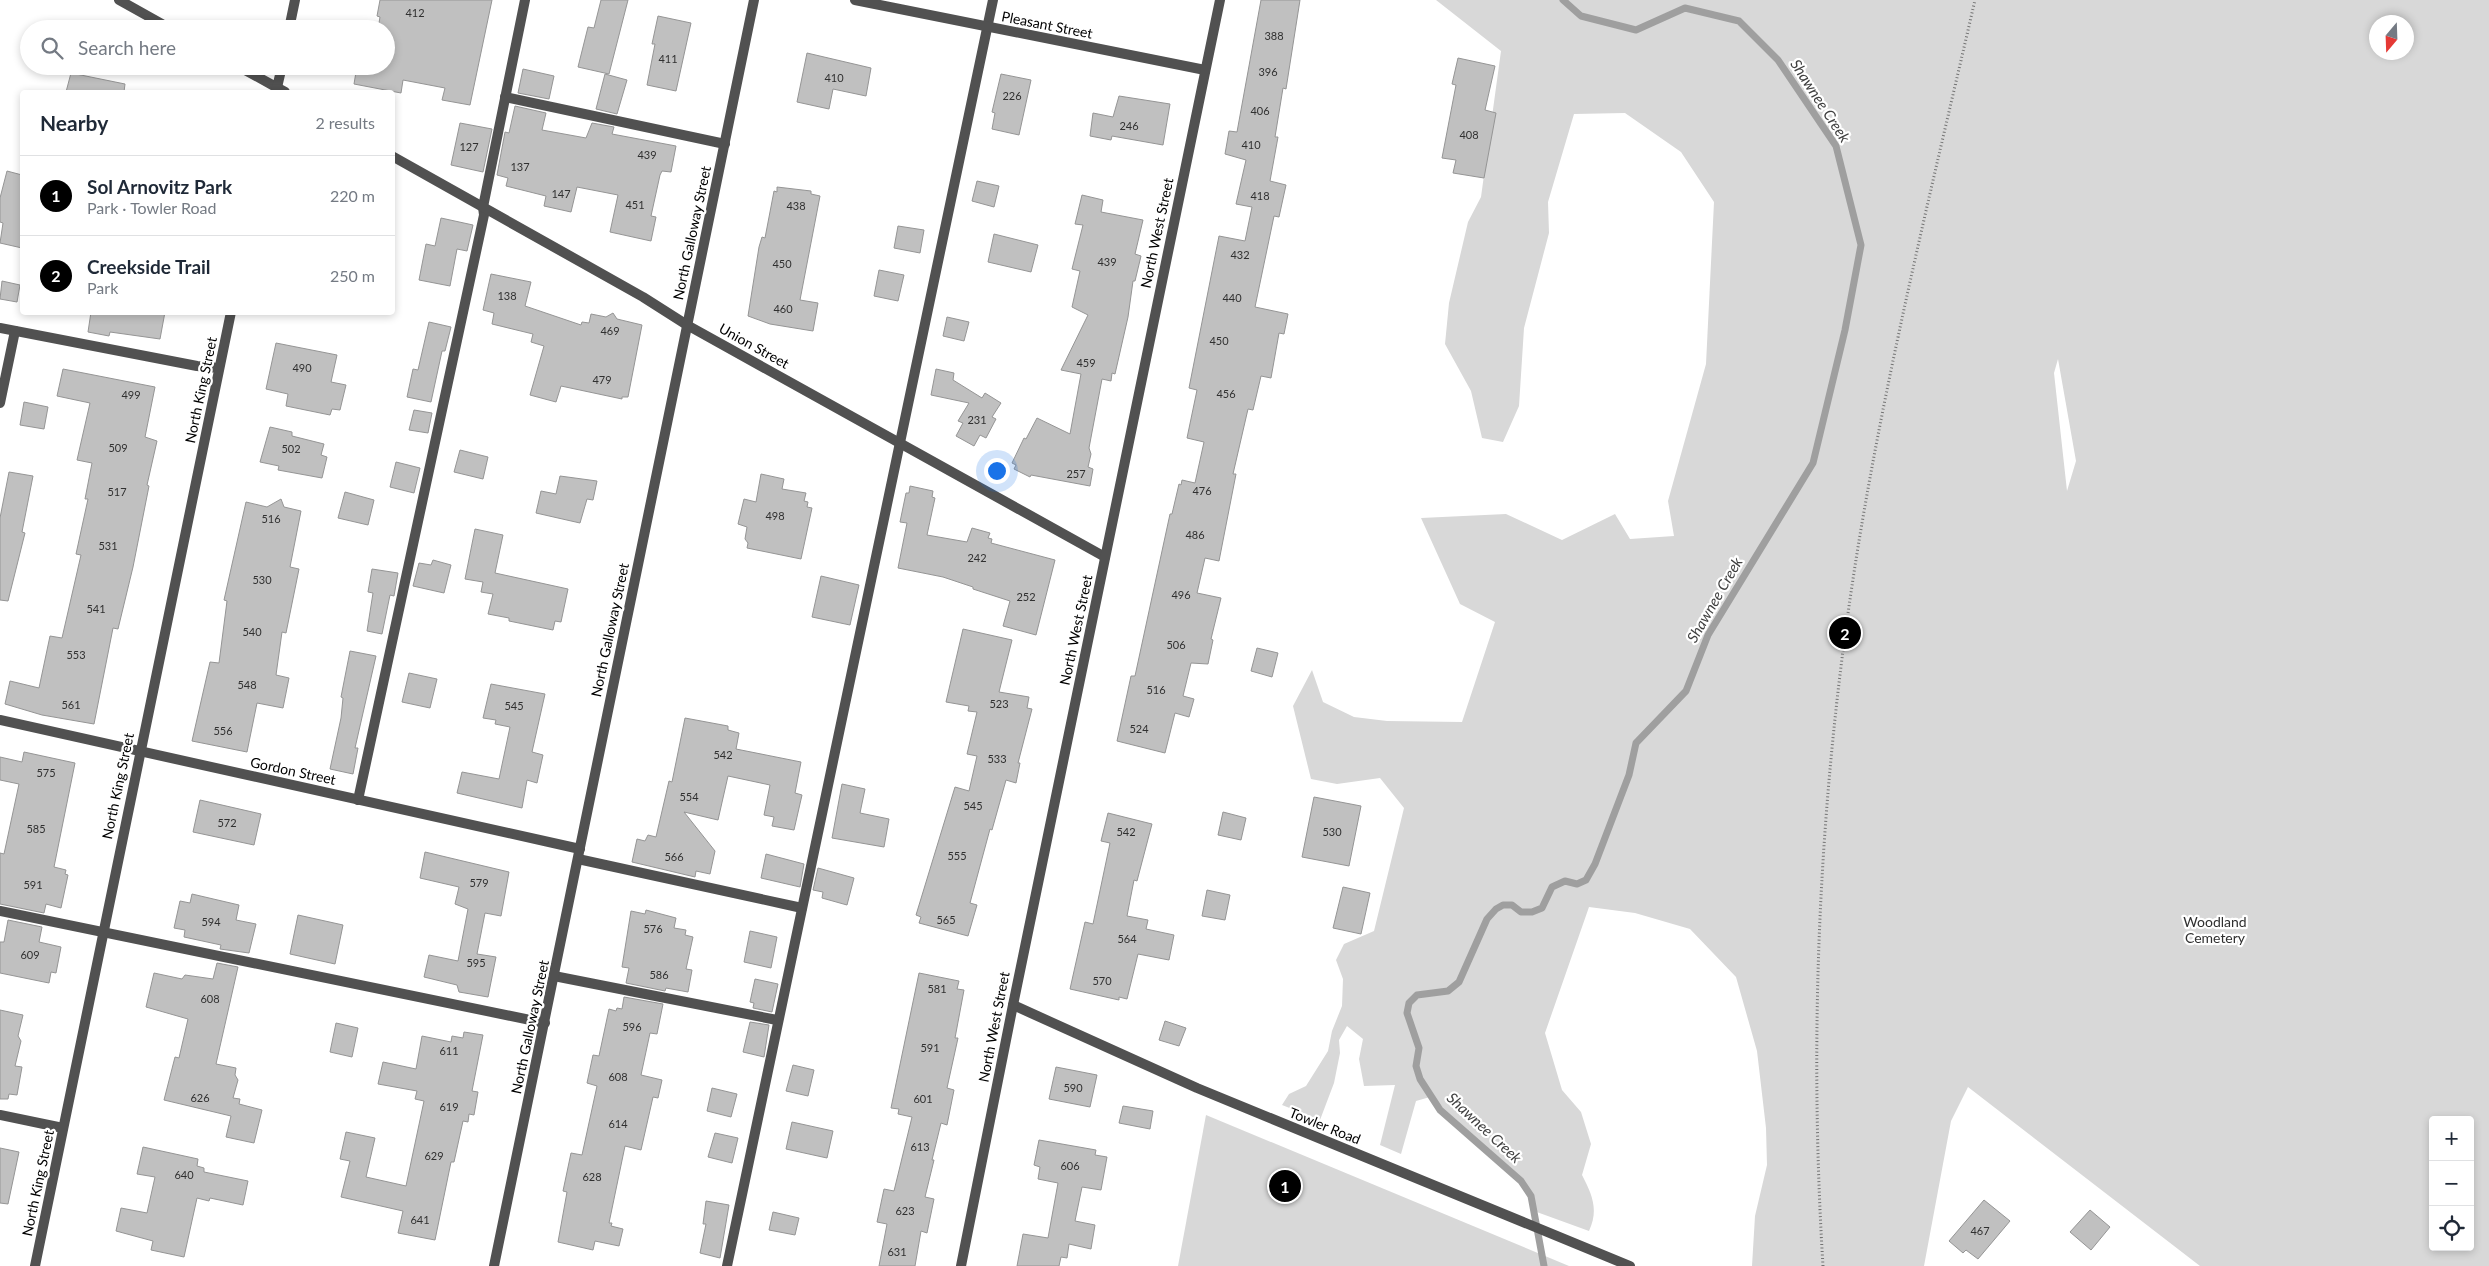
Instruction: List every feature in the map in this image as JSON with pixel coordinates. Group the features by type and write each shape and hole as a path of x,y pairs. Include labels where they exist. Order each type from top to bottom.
{"street":[{"path":"119,0 155,20"},
{"path":"291,20 295,0"},
{"path":"358,800 482,225 483,207 525,0"},
{"name":"North Galloway Street","path":"494,1266 754,0"},
{"name":"Pleasant Street","path":"855,0 1205,70"},
{"path":"726,1266 992,0"},
{"name":"North West Street","path":"961,1266 1012,1005 1220,0"},
{"path":"253,75 277,90"},
{"path":"279,90 281,75"},
{"path":"505,97 725,144"},
{"name":"Union Street","path":"395,158 643,297 687,325 1105,556"},
{"name":"North King Street","path":"35,1266 230,315"},
{"path":"0,328 197,366 219,368"},
{"path":"0,403 15,330"},
{"name":"Gordon Street","path":"0,720 358,800 802,908"},
{"path":"0,911 544,1023"},
{"path":"554,976 777,1020"},
{"name":"Towler Road","path":"1012,1005 1197,1088 1630,1266"},
{"path":"0,1115 63,1128"}],"path":[{"path":"1823,1266 1818,1101 1820,945 1826,828 1840,682 1860,537 1882,413 1975,0"}],"green space":[{"name":"Woodland Cemetery","path":"1436,0 2489,0 2489,1266 2200,1266 1968,1087 1951,1121 1924,1266 1752,1266 1755,1216 1767,1165 1766,1128 1757,1051 1736,977 1690,929 1635,913 1589,907 1545,1033 1562,1090 1581,1112 1591,1144 1582,1175 1589,1189 1594,1209 1594,1216 1589,1231 1534,1211 1531,1196 1521,1181 1440,1110 1430,1097 1416,1101 1401,1154 1380,1145 1395,1085 1364,1086 1359,1059 1363,1039 1347,1026 1339,1040 1340,1053 1334,1083 1320,1120 1282,1105 1289,1094 1306,1086 1328,1051 1332,1031 1342,1006 1343,979 1336,960 1344,944 1374,931 1404,808 1380,778 1337,784 1311,779 1293,706 1312,670 1323,702 1354,717 1387,721 1462,722 1495,622 1460,604 1421,518 1506,514 1562,540 1615,514 1630,539 1674,536 1668,501 1706,364 1714,202 1681,152 1625,113 1574,114 1548,202 1549,233 1524,328 1519,406 1503,442 1482,438 1471,391 1445,344 1449,303 1468,222 1481,197 1501,51","holes":["2058,359 2076,461 2067,491 2054,373"]},
{"path":"1206,1115 1569,1266 1178,1266"}],"building":[{"path":"380,0 492,0 470,105 442,100 445,88 403,80 401,93 395,92 395,90 354,84 356,75 395,75 395,20 380,20 380,17 377,16"},
{"path":"601,0 628,0 609,74 578,67 588,27 594,28"},
{"path":"1261,0 1300,0 1286,89 1283,88 1275,137 1278,137 1270,181 1286,185 1279,217 1274,216 1255,307 1288,314 1284,334 1279,333 1271,378 1261,376 1253,410 1248,409 1233,474 1236,474 1219,561 1205,558 1197,593 1221,598 1211,639 1213,640 1208,664 1191,663 1183,696 1194,699 1189,717 1175,713 1165,753 1117,741 1131,676 1135,676 1170,514 1172,514 1179,484 1181,485 1182,480 1195,483 1204,442 1187,438 1197,390 1189,388 1219,236 1245,241 1252,207 1236,204 1246,160 1225,154 1229,131 1237,132"},
{"path":"658,16 691,23 676,91 647,85 655,44 652,44"},
{"path":"807,53 871,68 866,96 833,89 829,109 797,102"},
{"path":"1458,58 1495,66 1485,110 1496,113 1484,178 1453,173 1456,160 1442,158 1456,85 1452,84"},
{"path":"523,69 554,76 549,99 518,93"},
{"path":"605,74 627,80 617,114 596,109"},
{"path":"1001,74 1031,80 1019,135 992,129 995,113 992,112"},
{"path":"70,75 81,75 125,84 124,90 67,90"},
{"path":"1119,96 1170,104 1163,145 1112,136 1111,140 1090,136 1093,113 1113,117"},
{"path":"515,106 546,113 542,130 586,138 592,123 614,127 612,134 676,146 671,172 662,171 660,175 651,216 656,217 651,241 610,232 618,195 577,187 571,212 544,206 546,196 506,186 508,178 497,175 505,132 509,133"},
{"path":"460,123 492,129 483,172 451,165"},
{"path":"7,171 20,174 20,248 0,243 3,223 0,222 0,198"},
{"path":"977,181 999,186 994,207 972,201"},
{"path":"777,187 811,191 811,194 820,196 800,300 818,303 813,331 770,324 748,316 759,247 762,237 765,238 774,191 777,192"},
{"path":"1082,195 1103,200 1101,212 1143,220 1135,254 1141,256 1135,281 1133,281 1128,317 1115,374 1112,373 1111,381 1102,379 1089,448 1091,454 1088,467 1093,469 1090,486 1031,475 1030,477 1014,469 1016,465 1012,463 1024,438 1026,439 1037,418 1070,434 1081,374 1061,370 1088,315 1072,307 1080,271 1072,269 1083,225 1075,224"},
{"path":"441,218 473,225 467,251 457,249 450,286 419,280 426,244 435,246"},
{"path":"898,226 924,230 920,253 894,248"},
{"path":"994,234 1038,245 1031,272 988,262"},
{"path":"879,270 904,275 898,301 874,296"},
{"path":"491,274 531,282 525,306 581,325 582,322 589,323 591,314 606,317 613,313 617,319 642,325 628,397 622,397 622,399 561,386 556,402 530,395 544,346 531,342 533,334 492,324 494,313 483,310"},
{"path":"2,281 20,285 17,302 0,299"},
{"path":"91,315 164,315 160,339 110,332 109,336 88,332"},
{"path":"947,317 969,322 964,341 943,336"},
{"path":"429,322 451,327 445,351 442,351 431,402 407,397 413,369 418,370"},
{"path":"276,343 337,355 331,382 346,385 340,410 332,409 330,415 286,406 288,394 266,389"},
{"path":"63,369 155,387 145,437 157,441 147,485 149,486 133,567 118,629 113,628 94,724 42,715 5,704 10,681 39,688 50,636 62,638 81,555 76,554 88,499 85,499 92,463 77,460 90,403 57,396"},
{"path":"936,369 954,373 953,380 982,398 985,393 1001,403 992,417 996,419 986,438 980,435 974,446 956,436 963,423 958,421 969,403 931,395"},
{"path":"24,402 48,407 44,429 20,425"},
{"path":"414,410 432,413 428,433 409,430"},
{"path":"270,427 292,432 292,436 324,444 321,455 327,457 322,478 278,470 279,466 260,462"},
{"path":"460,450 488,457 483,479 454,472"},
{"path":"396,462 420,468 414,493 390,487"},
{"path":"9,472 33,476 22,532 25,533 8,601 0,600 0,518"},
{"path":"761,474 784,479 782,489 806,493 804,501 808,502 807,507 812,508 801,559 747,548 748,543 745,539 747,527 738,524 744,499 756,502"},
{"path":"560,476 597,481 593,500 587,499 580,523 536,513 541,491 556,494"},
{"path":"910,486 933,491 932,497 935,498 927,535 967,542 972,528 990,533 988,538 992,539 991,543 1055,560 1036,635 1003,626 1010,601 943,577 898,568 907,523 900,522 906,493 909,493"},
{"path":"345,492 374,500 368,525 338,518"},
{"path":"281,499 284,507 301,511 290,567 299,569 286,633 282,632 276,675 289,678 283,708 257,703 247,752 192,741 210,662 219,663 227,601 224,600 246,502 267,507"},
{"path":"475,529 503,535 495,573 568,589 561,622 555,621 553,630 509,621 509,618 488,614 493,594 481,592 483,582 465,579"},
{"path":"433,560 451,565 444,593 413,586 419,563 431,565"},
{"path":"372,569 398,573 394,596 390,595 382,634 367,631 373,593 368,592"},
{"path":"821,576 859,585 850,625 812,617"},
{"path":"963,629 1012,640 999,692 1029,697 1027,708 1032,709 1018,763 1020,763 1016,783 1006,780 992,830 990,829 970,903 977,905 968,936 919,923 921,917 916,915 955,787 969,791 977,756 967,754 977,712 968,711 969,706 946,702"},
{"path":"1257,648 1278,653 1272,677 1251,671"},
{"path":"350,651 376,656 355,748 358,748 353,774 330,769 341,718 343,698 341,697"},
{"path":"409,673 437,679 430,708 402,702"},
{"path":"491,684 545,694 532,752 543,755 537,783 527,780 522,808 457,793 462,772 499,779 510,727 495,724 496,720 483,718"},
{"path":"685,718 728,726 728,730 739,733 736,749 801,762 795,793 802,795 794,830 772,826 774,817 764,815 770,785 728,776 718,820 684,812 715,851 710,874 696,871 695,877 632,862 637,839 645,841 648,835 656,837 669,781 672,782"},
{"path":"24,752 75,763 54,867 66,870 65,874 68,875 61,908 46,904 44,913 0,904 0,853 4,854 19,784 0,780 0,757 22,762"},
{"path":"842,784 865,789 860,813 889,819 884,847 832,838"},
{"path":"1314,797 1361,806 1349,866 1302,857"},
{"path":"200,800 261,814 254,845 193,832"},
{"path":"1223,812 1246,818 1241,840 1218,835"},
{"path":"1108,813 1152,824 1137,881 1134,880 1127,916 1148,920 1146,929 1174,935 1169,960 1138,954 1127,999 1119,997 1119,1000 1070,989 1085,922 1093,924 1110,843 1101,841"},
{"path":"425,852 509,872 501,916 485,913 477,954 496,957 488,997 459,992 457,985 424,977 429,955 458,961 468,909 455,904 459,887 420,878"},
{"path":"766,854 804,864 800,887 761,878"},
{"path":"818,868 854,878 847,905 822,898 823,892 813,890"},
{"path":"1343,887 1370,893 1361,934 1333,928"},
{"path":"1207,890 1230,895 1225,920 1202,916"},
{"path":"192,894 239,905 236,920 256,924 249,953 220,949 221,945 184,937 185,930 174,928 180,901 190,903"},
{"path":"646,910 676,918 674,928 686,930 685,935 693,937 686,969 692,970 688,992 666,988 665,991 626,983 629,968 622,967 631,911 645,914"},
{"path":"298,915 343,925 335,964 290,954"},
{"path":"8,920 42,927 39,942 61,947 56,973 51,972 49,983 0,973 0,942 4,942"},
{"path":"750,931 777,937 771,968 744,962"},
{"path":"217,963 238,967 216,1064 236,1068 235,1075 238,1080 233,1098 240,1099 239,1104 262,1110 254,1143 226,1137 231,1116 164,1100 175,1057 179,1058 188,1019 146,1007 154,973 182,979 185,975 213,979"},
{"path":"919,973 959,981 957,989 964,990 955,1038 958,1038 947,1088 954,1090 947,1125 941,1123 932,1160 934,1160 925,1197 934,1199 927,1233 921,1231 915,1266 879,1266 887,1224 877,1222 884,1189 894,1191 912,1117 898,1114 899,1109 891,1108"},
{"path":"755,979 778,984 772,1012 753,1008 754,1003 750,1002"},
{"path":"624,997 663,1004 657,1034 650,1033 641,1075 662,1080 658,1098 653,1097 641,1150 625,1146 609,1223 612,1223 611,1226 623,1229 619,1246 595,1241 593,1250 558,1242 567,1192 563,1191 571,1153 582,1155 597,1086 587,1083 593,1055 599,1056 609,1009 616,1011 617,1008 622,1009"},
{"path":"0,1010 23,1015 18,1036 21,1041 15,1066 22,1067 17,1095 9,1094 8,1099 0,1099"},
{"path":"1165,1021 1186,1028 1179,1046 1159,1040"},
{"path":"750,1022 769,1025 764,1057 743,1052"},
{"path":"336,1023 358,1028 352,1057 330,1052"},
{"path":"464,1032 483,1035 472,1091 478,1092 474,1115 469,1114 468,1122 463,1121 454,1162 451,1162 435,1240 398,1233 403,1211 341,1197 350,1161 340,1159 346,1132 375,1138 366,1177 406,1186 424,1101 415,1099 417,1091 378,1084 383,1062 416,1069 422,1036 451,1042 452,1036 463,1038"},
{"path":"793,1065 814,1070 808,1096 786,1091"},
{"path":"1056,1067 1097,1075 1090,1107 1049,1099"},
{"path":"712,1088 737,1094 731,1117 707,1111"},
{"path":"1123,1106 1153,1111 1150,1129 1119,1123"},
{"path":"792,1122 833,1131 827,1158 786,1149"},
{"path":"715,1133 738,1138 732,1163 708,1157"},
{"path":"1039,1140 1096,1150 1095,1155 1107,1157 1101,1190 1082,1187 1075,1221 1095,1225 1091,1249 1069,1244 1067,1258 1061,1257 1059,1266 1017,1266 1023,1234 1048,1238 1058,1183 1038,1179 1040,1167 1034,1165"},
{"path":"143,1147 198,1159 197,1166 204,1168 204,1172 248,1181 243,1205 210,1198 209,1201 197,1198 184,1257 151,1250 153,1241 116,1231 121,1208 147,1213 155,1177 137,1174"},
{"path":"0,1148 19,1152 8,1204 0,1203"},
{"path":"1984,1200 2010,1221 1978,1259 1966,1250 1963,1253 1949,1241"},
{"path":"706,1201 729,1205 720,1258 700,1253 706,1224 703,1224"},
{"path":"2090,1210 2110,1227 2091,1250 2070,1232"},
{"path":"773,1212 799,1218 795,1235 769,1230"}],"waterway":[{"name":"Shawnee Creek","path":"1544,1266 1531,1196 1521,1181 1440,1110 1420,1079 1416,1066 1419,1048 1407,1013 1409,1003 1417,995 1448,991 1459,982 1487,919 1496,909 1503,905 1512,905 1521,912 1532,912 1542,908 1552,887 1565,881 1577,884 1586,880 1595,864 1629,775 1636,743 1686,691 1708,635 1813,463 1845,330 1861,245 1836,146 1778,60 1739,21 1685,8 1636,30 1581,16 1563,0"}],"place":[{"name":"Creekside Trail","path":"1845,633"},
{"name":"Sol Arnovitz Park","path":"1285,1186"}]}
